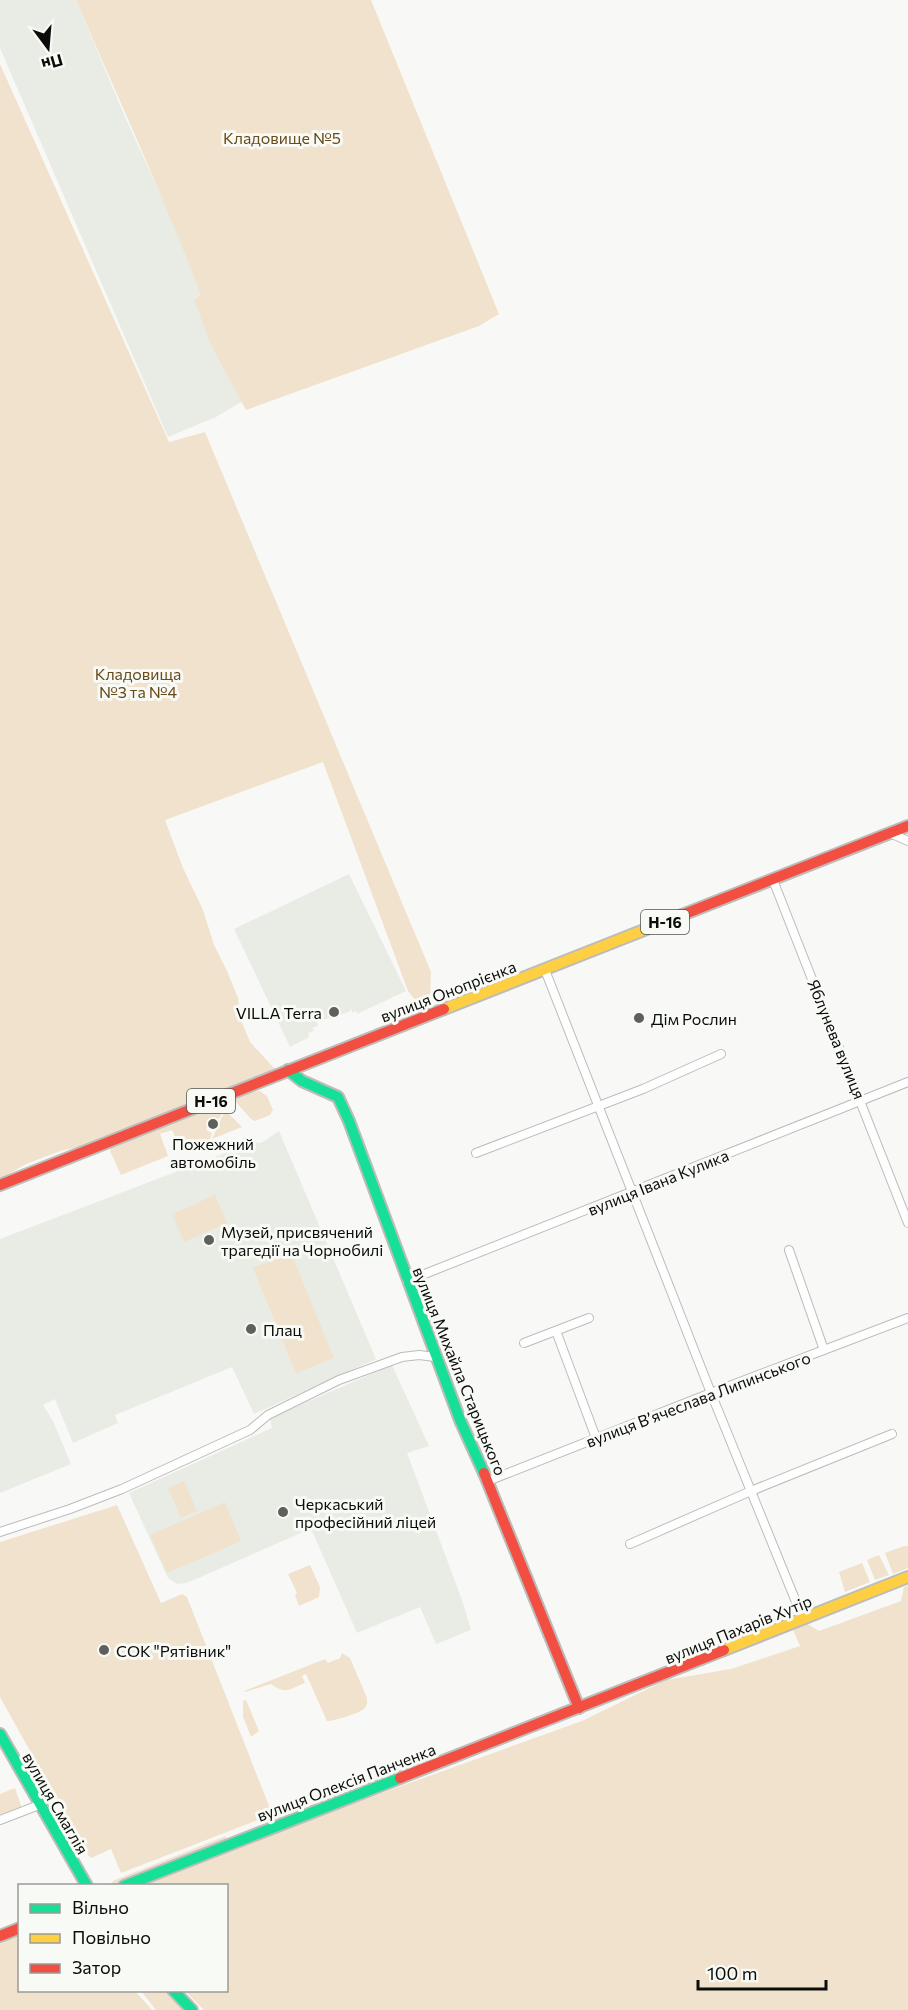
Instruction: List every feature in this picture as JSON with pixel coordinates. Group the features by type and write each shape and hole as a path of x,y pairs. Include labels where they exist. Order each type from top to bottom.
{"street":[{"name":"вулиця Онопрієнка","path":"0,1185 908,826"},
{"path":"890,833 908,841"},
{"name":"Яблунева вулиця","path":"773,880 908,1223"},
{"path":"545,970 631,1192 803,1619"},
{"path":"476,1153 650,1086 721,1054"},
{"name":"вулиця Михайла Старицького","path":"288,1070 302,1081 338,1097 349,1121 460,1420 488,1481 579,1708"},
{"name":"вулиця Івана Кулика","path":"407,1281 908,1082"},
{"path":"899,1199 908,1195"},
{"path":"789,1250 824,1350"},
{"path":"524,1343 589,1318"},
{"name":"вулиця Вʼячеслава Липинського","path":"488,1481 908,1318"},
{"path":"556,1331 596,1438"},
{"path":"0,1532 122,1489 250,1430 268,1415 339,1380 402,1357 419,1354 435,1356"},
{"path":"630,1544 751,1491 892,1434"},
{"name":"вулиця Пахарів Хутір","path":"579,1708 908,1577"},
{"name":"вулиця Олексія Панченка","path":"129,1884 579,1708"},
{"name":"вулиця Смаглія","path":"0,1734 86,1884"},
{"path":"0,1820 39,1805"},
{"path":"0,1936 18,1929"},
{"path":"175,1992 192,2010"}],"shaded area":[{"path":"0,0 76,0 125,117 174,224 202,295 194,298 243,401 216,417 168,437 0,48"},
{"path":"349,874 406,991 357,1014 351,1009 349,1012 317,1022 318,1026 312,1028 314,1031 308,1033 309,1037 290,1047 234,929"},
{"path":"279,1131 376,1359 254,1414 232,1367 115,1415 118,1423 73,1443 55,1399 43,1405 53,1421 71,1464 0,1493 0,1239 254,1142 261,1143"},
{"name":"Черкаський професійний ліцей","path":"392,1365 429,1446 407,1453 471,1630 436,1644 420,1607 357,1633 312,1531 303,1532 187,1583 177,1584 168,1578 129,1493 272,1428 270,1418"}],"green space":[{"name":"Кладовище №5","path":"76,0 371,0 499,314 479,326 246,410 210,343 194,299 201,295 156,184"},
{"name":"Кладовища №3 та №4","path":"0,64 169,442 205,432 431,972 430,1003 420,1006 408,991 323,762 165,820 183,868 203,910 214,945 238,998 241,1020 250,1042 275,1069 81,1147 63,1150 26,1164 0,1179"},
{"path":"260,1091 267,1096 273,1110 270,1115 255,1121 234,1100 251,1092"},
{"path":"211,1108 224,1110 219,1119 213,1117 206,1130 212,1133 210,1139 181,1151 172,1130 160,1134 168,1156 121,1175 110,1151 111,1148"},
{"path":"225,1110 242,1127 212,1139"},
{"path":"215,1195 227,1223 184,1242 172,1214"},
{"path":"291,1253 334,1358 296,1373 253,1268"},
{"path":"184,1481 197,1511 181,1518 168,1488"},
{"path":"225,1502 241,1541 167,1573 150,1535"},
{"name":"СОК \"Рятівник\"","path":"117,1505 161,1603 182,1594 187,1597 271,1811 266,1817 121,1873 111,1849 91,1858 88,1855 0,1697 0,1542"},
{"path":"908,1546 908,1568 893,1574 885,1553"},
{"path":"879,1555 889,1575 875,1580 867,1560"},
{"path":"862,1563 870,1582 845,1592 839,1572"},
{"path":"310,1565 320,1587 319,1597 299,1606 295,1595 297,1593 288,1574"},
{"path":"908,1586 908,2010 204,2010 186,1992 228,1992 228,1884 144,1884 301,1822 582,1721 666,1680 731,1669 800,1646 793,1630 807,1624 819,1631 901,1601 904,1587"},
{"path":"342,1653 350,1658 367,1698 365,1708 353,1714 327,1721 306,1674 302,1676 305,1683 288,1690 271,1684 244,1691 325,1659 328,1663 340,1658"},
{"path":"246,1700 259,1731 251,1737 243,1717 243,1701"},
{"path":"15,1788 22,1808 0,1816 0,1794"},
{"path":"226,1836 226,1841 221,1845 121,1884 110,1884 115,1880"},
{"path":"18,1932 18,1992 136,1992 152,2010 0,2010 0,1940"},
{"path":"142,1992 166,1992 184,2010 156,2010"}],"traffic: fast":[{"path":"288,1070 302,1081 338,1097 349,1121 460,1420 484,1473"},
{"path":"0,1734 86,1884"},
{"path":"129,1884 400,1778"},
{"path":"175,1992 192,2010"}],"traffic: slow":[{"path":"444,1009 682,915"},
{"path":"724,1650 908,1577"}],"traffic: jam":[{"path":"682,915 908,826"},
{"path":"0,1185 444,1009"},
{"path":"484,1473 579,1708"},
{"path":"400,1778 724,1650"},
{"path":"0,1936 18,1929"}],"place":[{"name":"VILLA Terra","path":"334,1012"},
{"name":"Дім Рослин","path":"639,1018"},
{"name":"Пожежний автомобіль","path":"213,1124"},
{"name":"Музей, присвячений трагедії на Чорнобилі","path":"209,1240"},
{"name":"Плац","path":"251,1329"},
{"name":"Черкаський професійний ліцей","path":"283,1512"},
{"name":"СОК \"Рятівник\"","path":"104,1650"}]}
